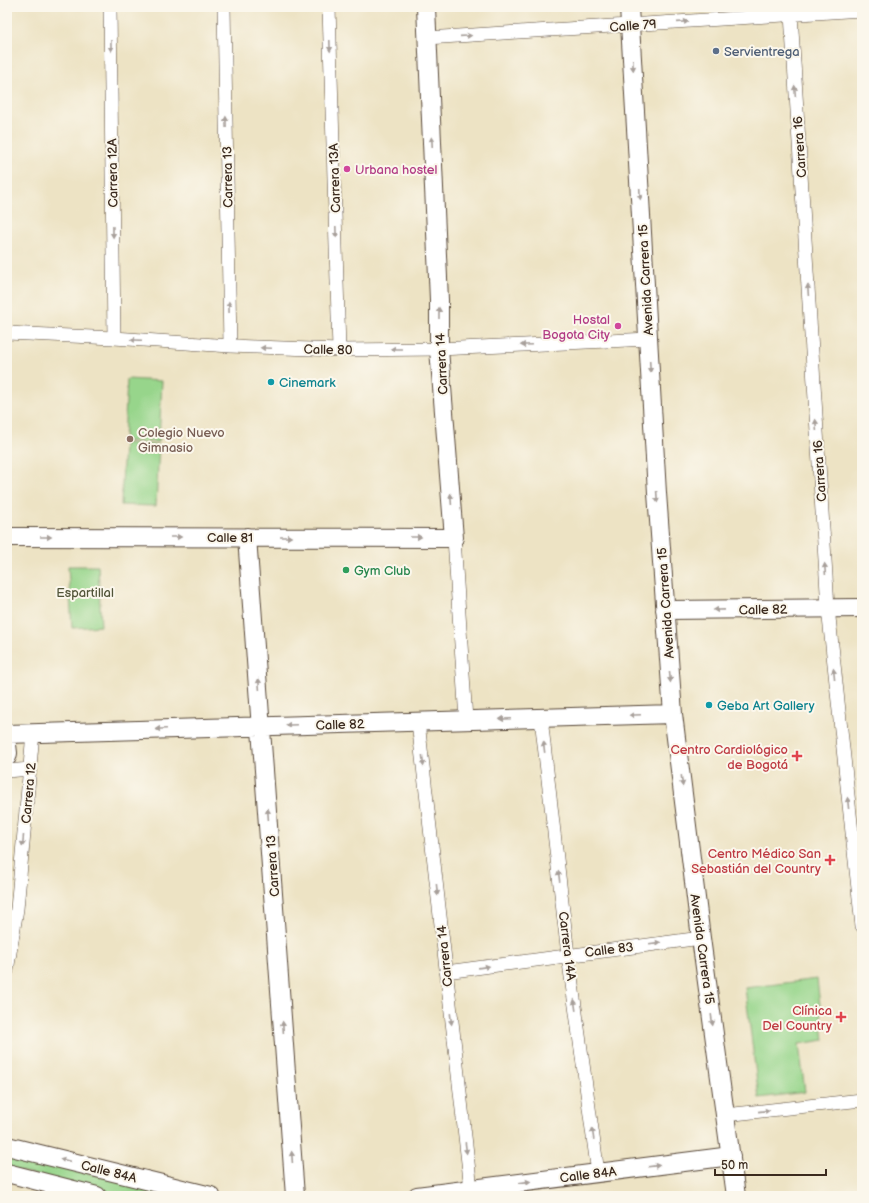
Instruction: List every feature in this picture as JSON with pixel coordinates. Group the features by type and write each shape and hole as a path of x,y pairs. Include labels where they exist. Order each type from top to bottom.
{"street":[{"name":"Carrera 12A","path":"110,7 114,338"},
{"name":"Carrera 13","path":"224,7 230,346"},
{"name":"Carrera 13A","path":"329,7 339,350"},
{"name":"Carrera 14","path":"426,7 440,349 466,720"},
{"name":"Avenida Carrera 15","path":"629,7 657,492 674,714 701,938 736,1196"},
{"name":"Calle 79","path":"427,38 862,10"},
{"name":"Carrera 16","path":"791,14 828,608 862,926"},
{"name":"Calle 80","path":"7,333 114,338 230,346 339,350 440,349 649,340"},
{"name":"Calle 81","path":"7,537 454,538"},
{"name":"Carrera 13","path":"247,537 262,726 295,1196"},
{"name":"Calle 82","path":"665,610 862,608"},
{"name":"Calle 82","path":"7,734 674,714"},
{"name":"Carrera 14A","path":"541,718 568,955 598,1173"},
{"name":"Carrera 14","path":"418,722 471,1189"},
{"name":"Carrera 12","path":"7,971 17,909 33,733"},
{"path":"7,745 7,757"},
{"path":"7,770 30,769"},
{"name":"Calle 83","path":"446,972 701,938"},
{"path":"725,1116 862,1100"},
{"name":"Calle 84A","path":"7,1146 211,1196"},
{"name":"Calle 84A","path":"417,1196 731,1156"},
{"name":"Calle 84A","path":"7,1173 97,1196"}],"green space":[{"path":"127,379 162,381 159,442 124,441"},
{"path":"124,443 159,445 156,506 121,505"},
{"name":"Espartillal","path":"68,566 98,566 101,626 72,628"},
{"path":"817,979 824,1040 799,1044 805,1092 759,1098 745,988"},
{"path":"7,1153 180,1196 119,1196 7,1168"}],"place":[{"name":"Servientrega","path":"716,51"},
{"name":"Urbana hostel","path":"347,169"},
{"name":"Hostal Bogota City","path":"618,326"},
{"name":"Cinemark","path":"271,382"},
{"name":"Colegio Nuevo Gimnasio","path":"130,439"},
{"name":"Gym Club","path":"346,570"},
{"name":"Geba Art Gallery","path":"709,705"},
{"name":"Centro Cardiológico de Bogotá","path":"797,756"},
{"name":"Centro Médico San Sebastián del Country","path":"830,860"},
{"name":"Clínica Del Country","path":"841,1017"}]}
